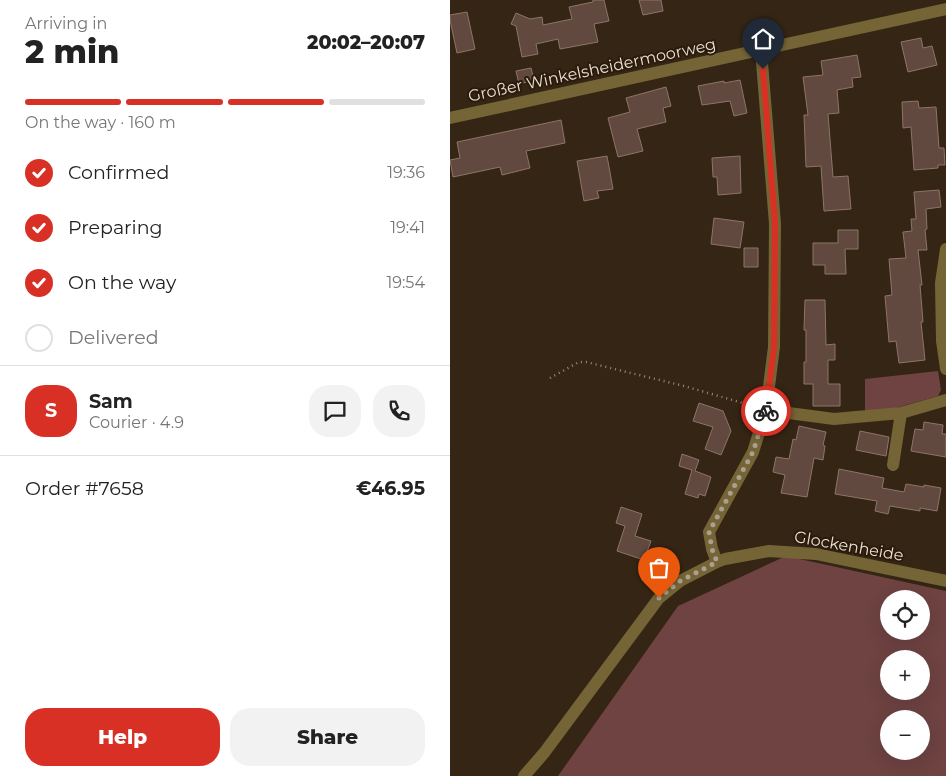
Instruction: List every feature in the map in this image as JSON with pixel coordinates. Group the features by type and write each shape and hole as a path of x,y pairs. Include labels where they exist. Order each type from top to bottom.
{"street":[{"name":"Großer Winkelsheidermoorweg","path":"450,118 761,50 946,12"},
{"path":"524,776 544,753 659,598 680,581 717,562 709,532 753,452 766,410 774,347 775,224 761,50"},
{"path":"946,249 941,283 944,311 942,341 946,369"},
{"path":"766,410 834,419 901,413 946,400"},
{"path":"893,465 901,413"},
{"name":"Glockenheide","path":"717,562 769,550 816,554 946,581"}],"path":[{"path":"550,378 579,362 586,362 684,386 766,410"}],"shaded area":[{"path":"938,371 941,390 938,396 892,409 865,412 865,379"},
{"path":"786,556 946,591 946,776 558,776 678,606"}],"building":[{"path":"593,0 604,0 609,21 594,24 598,42 560,49 558,39 536,44 538,54 522,57 516,26 511,24 516,13 530,19 542,17 543,25 572,19 569,7 593,2"},
{"path":"639,0 661,0 663,11 643,15"},
{"path":"467,12 475,49 457,53 450,15"},
{"path":"921,38 923,48 932,46 937,65 908,72 901,42"},
{"path":"857,55 861,77 852,78 853,87 837,90 839,113 828,114 833,177 848,176 851,209 824,211 821,166 806,167 804,115 808,115 803,77 823,75 821,61"},
{"path":"531,68 534,80 519,84 516,71"},
{"path":"740,80 747,113 734,116 730,101 702,105 698,86"},
{"path":"666,87 671,106 663,108 666,122 637,129 643,151 618,157 608,118 630,112 626,98"},
{"path":"918,101 919,108 936,107 939,148 944,148 945,165 938,165 938,168 914,170 911,127 903,128 902,102"},
{"path":"561,120 565,143 526,151 530,168 502,175 500,167 453,177 450,160 460,158 457,142"},
{"path":"607,156 613,189 597,191 599,198 584,201 577,161"},
{"path":"740,156 741,193 718,195 717,177 713,177 712,158"},
{"path":"939,190 941,207 926,209 927,229 925,230 927,250 918,250 922,285 920,285 923,322 921,322 925,360 899,363 896,341 889,342 885,296 892,295 889,259 906,258 903,232 912,231 911,219 916,219 914,192"},
{"path":"714,218 744,222 740,248 711,244"},
{"path":"838,230 858,230 858,249 845,249 846,274 825,274 825,265 813,265 813,243 838,243"},
{"path":"744,248 758,248 758,267 744,267"},
{"path":"805,300 825,300 826,345 835,344 835,360 828,360 828,384 840,384 840,406 813,406 813,384 804,384 804,362 806,362"},
{"path":"699,403 723,411 731,431 721,455 705,449 713,427 693,421"},
{"path":"924,422 943,425 942,434 946,434 946,457 911,451 915,429 923,430"},
{"path":"799,426 826,432 823,445 825,446 823,460 814,458 807,497 781,493 785,475 773,472 776,457 789,459 793,439 796,440"},
{"path":"860,431 889,437 886,456 856,450"},
{"path":"682,454 699,460 695,471 711,477 705,496 699,494 698,498 685,494 692,470 679,466"},
{"path":"839,469 884,478 882,488 904,492 906,484 941,488 937,511 920,508 920,511 890,506 888,514 875,511 877,501 835,494"},
{"path":"621,507 642,514 635,536 651,541 644,560 617,551 625,526 616,523"}],"way so far":[{"path":"659,598 680,581 717,562 709,532 753,452 766,411"}],"route":[{"path":"763,69 775,224 774,347 766,411"}]}
